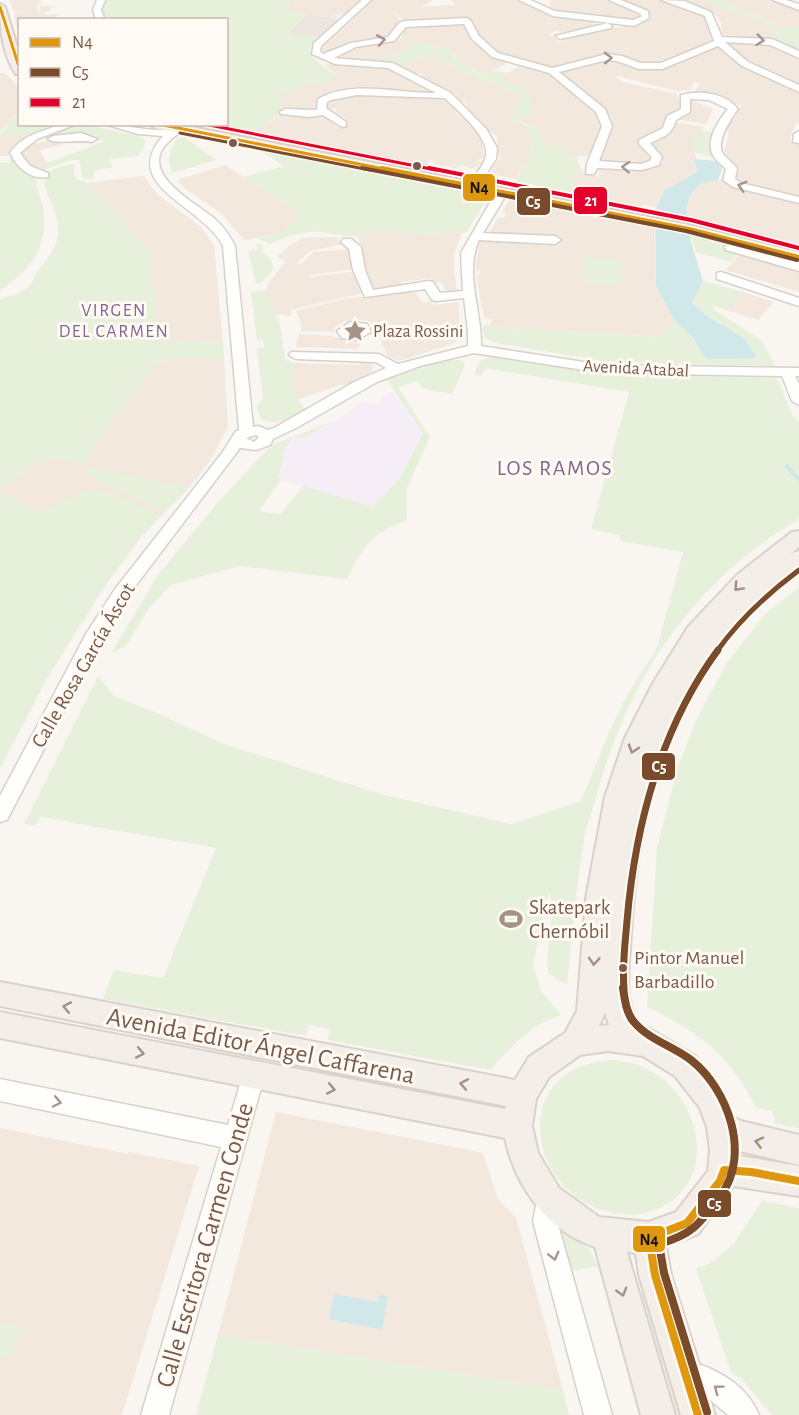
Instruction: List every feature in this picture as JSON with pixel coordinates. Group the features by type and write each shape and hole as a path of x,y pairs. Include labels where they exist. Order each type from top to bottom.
{"main road":[{"path":"0,7 2,26 17,58"},
{"path":"181,127 502,192 654,219"},
{"path":"152,128 181,127 476,181 799,251"},
{"path":"688,226 799,257"},
{"path":"799,537 745,579 696,632 663,685 637,738 617,797 599,898 591,1013 575,1042 539,1067 522,1095 518,1126 524,1158 548,1199 591,1230 608,1235 649,1238 687,1223 720,1180 724,1170 726,1150 722,1127 711,1099 685,1066 628,1031 619,1016 615,990 620,903 638,801 656,743 680,691 714,636 762,586 799,558"},
{"name":"Avenida Editor Ángel Caffarena","path":"0,994 522,1095"},
{"name":"Avenida Editor Ángel Caffarena","path":"0,1025 518,1126"},
{"path":"575,1042 608,1038 648,1043"},
{"path":"722,1127 736,1135 799,1150"},
{"path":"724,1170 751,1172 799,1181"},
{"path":"608,1235 615,1269 658,1415"},
{"path":"649,1238 655,1275 698,1415"}],"street":[{"path":"100,18 96,10 101,0"},
{"path":"366,0 317,45 315,52 326,58 390,65 448,95 483,132 492,148 491,159 476,181"},
{"path":"523,0 545,4 554,13 597,23 641,21 645,18 645,13 613,0"},
{"path":"665,0 684,4 708,14 718,40 745,64 799,89"},
{"path":"777,0 799,7"},
{"path":"326,58 354,45 391,39 396,36 404,24 434,24 462,20 470,23 475,37 495,55 552,71 592,101 607,122 591,168 642,167 655,163 657,157 643,142 668,129 671,118 686,110 686,97 702,96 726,103 734,109 721,125 716,148 718,155 732,168 729,180 737,185 799,200"},
{"path":"560,36 597,23"},
{"path":"552,71 607,57 619,58 639,66 662,66 718,40 772,42 799,55"},
{"path":"342,124 324,112 320,106 322,101 344,94 380,92 430,97 448,95"},
{"path":"285,112 324,112"},
{"path":"44,175 34,173 22,166 15,153 24,142 67,126"},
{"path":"130,126 152,128 158,144"},
{"path":"181,127 158,144 153,161 156,173 165,187 222,232 229,246 242,435 246,446 264,440"},
{"path":"24,142 81,136 92,139"},
{"path":"474,349 475,331 467,272 467,254 475,236 502,192"},
{"path":"475,236 555,240"},
{"path":"347,242 355,247 359,270 369,294 429,285 436,297 471,294"},
{"path":"730,247 799,267"},
{"path":"721,276 799,302"},
{"path":"363,334 371,340 379,358 382,376"},
{"name":"Calle Rosa García Áscot","path":"176,521 264,440 300,422 360,385 398,370 474,349"},
{"name":"Avenida Atabal","path":"474,349 603,369 793,372"},
{"path":"296,356 379,358 398,370"},
{"path":"793,372 799,401"},
{"name":"Calle Rosa García Áscot","path":"0,814 95,634 121,593 242,435"},
{"path":"228,455 245,457"},
{"name":"Calle Escritora Carmen Conde","path":"154,1415 254,1074"},
{"path":"0,1090 235,1138"},
{"path":"548,1199 545,1221 598,1415"},
{"path":"685,1373 702,1377 739,1404 745,1415"}],"shaded area":[{"path":"10,0 38,0 43,4 37,4 38,13 41,12 40,6 45,6 57,7 44,12 45,15 61,14 54,18 18,18 18,34 14,12 27,10 13,11"},
{"path":"290,0 362,0 347,14 333,15 339,17 337,18 287,12"},
{"path":"371,0 433,0 421,7 456,5 450,0 518,0 544,11 596,21 591,26 573,32 555,31 549,34 559,42 594,30 638,25 651,16 648,11 618,0 658,0 683,6 704,15 708,19 713,39 673,61 651,66 631,62 625,57 608,56 552,69 500,56 474,31 470,18 462,17 438,23 404,22 391,9 401,22 395,25 391,37 331,53 322,52 324,43 346,26"},
{"path":"550,0 609,0 642,15 636,20 563,13 550,9"},
{"path":"674,0 703,0 771,25 774,39 723,35 721,23 716,15"},
{"path":"722,0 772,0 799,9 799,26 780,28 762,17 729,5"},
{"path":"307,14 339,19 319,37 288,33"},
{"path":"458,22 464,24 469,36 493,57 508,62 487,75 462,66 451,50 402,37 406,26 441,26"},
{"path":"397,39 417,44 374,61 341,59 337,56 352,48"},
{"path":"733,40 769,43 799,57 799,83 743,58 725,42"},
{"path":"711,48 721,48 799,92 799,123 796,123 789,141 799,143 799,198 735,181 737,167 724,152 729,131 727,128 737,114 738,108 743,106 694,92 701,83 693,82 691,91 681,90 680,92 614,75 622,82 677,94 683,108 665,119 665,128 638,141 652,161 645,164 600,161 612,117 583,89 559,72 608,59 643,68 664,68"},
{"path":"433,55 462,72 522,95 510,120 527,127 532,139 529,163 523,164 517,179 489,174 501,156 498,155 497,136 486,129 484,122 479,122 474,118 475,115 471,114 465,102 461,102 456,94 425,78 421,73 415,74 399,66"},
{"path":"334,63 385,66 415,79 416,83 421,83 433,91 431,93 372,91 318,102 315,111 282,110 278,93 337,76 325,65"},
{"path":"519,66 555,77 552,80 560,82 597,111 603,125 590,156 567,157 547,147 535,126 522,123 521,119 530,99 499,79"},
{"path":"0,73 5,73 18,86 18,111 0,133"},
{"path":"368,94 449,100 458,111 455,112 472,126 482,140 484,158 477,160 483,163 472,169 463,165 455,168 434,164 432,160 428,160 428,166 254,133 284,113 323,114 337,127 347,125 344,120 347,119 335,112 337,110 334,108 329,110 325,104 329,100 345,96"},
{"path":"690,100 713,109 706,124 676,119 691,111"},
{"path":"674,122 704,127 695,138 694,144 697,170 672,187 665,189 656,207 644,205 641,207 574,194 571,176 579,172 599,177 599,167 648,169 658,166 663,162 662,158 648,143 668,134 673,129"},
{"path":"0,135 33,135 18,144 13,155 0,156"},
{"path":"60,140 62,145 39,150 48,164 39,167 31,169 19,152 27,144"},
{"path":"225,165 298,212 284,233 244,240 222,214 184,188 177,180"},
{"path":"144,176 157,194 201,227 214,246 223,343 148,341 155,317 155,297 150,282 150,251 86,183"},
{"path":"708,180 724,180 728,186 799,204 799,245 686,216 689,194"},
{"path":"510,199 654,227 656,286 675,321 663,337 490,327 492,319 484,318 476,275 479,276 480,271 476,271 476,261 481,239 489,234 498,218 504,218 507,213 502,211"},
{"path":"371,231 440,235 441,232 459,232 461,236 454,254 457,292 447,293 442,283 434,282 431,278 401,282 402,286 371,290 358,236"},
{"path":"338,237 343,244 310,251 297,263 301,264 314,252 350,249 354,269 309,275 309,277 352,272 364,293 290,310 292,316 275,314 267,295 267,285 286,261 277,257 289,246 303,238"},
{"path":"741,253 799,270 799,292 726,270"},
{"path":"413,290 423,303 431,302 433,305 459,302 460,335 455,343 399,361 388,356 375,327 368,321 356,319 344,321 335,327 333,332 301,331 301,323 296,311 344,299"},
{"path":"743,292 774,302 758,320 726,310"},
{"path":"299,334 332,336 360,344 358,349 297,347"},
{"path":"182,357 224,359 228,427 210,461 189,488 140,538 98,596 83,622 0,602 0,487 28,468 50,458 74,461 82,466 152,365"},
{"path":"361,361 370,361 373,371 352,384 340,385 296,400 293,388 294,363 359,365"},
{"path":"393,391 423,433 399,479 373,508 278,479 284,448 294,436 305,438 328,423 338,421 362,401 379,404 382,398"},
{"path":"276,1112 483,1153 498,1199 516,1218 563,1390 218,1335"},
{"path":"0,1128 199,1166 122,1415 0,1415"}],"green space":[{"path":"106,0 290,0 287,12 308,14 288,33 319,37 338,20 343,20 317,39 309,51 315,60 338,77 278,93 282,102 282,110 286,110 254,133 213,126 228,126 228,18 106,18 102,9"},
{"path":"703,0 722,0 729,5 762,17 780,28 799,26 799,52 774,39 771,25"},
{"path":"402,37 451,50 461,64 475,71 487,75 496,70 507,73 499,79 533,92 530,97 532,113 523,115 521,122 524,125 535,125 543,137 546,137 547,147 568,145 567,157 576,157 583,173 571,176 574,194 516,183 523,164 529,163 532,140 527,127 510,120 522,95 462,72 433,55 399,66 374,61 404,51 416,44 397,39"},
{"path":"18,111 18,126 64,126 33,135 0,135"},
{"path":"76,126 92,126 144,138 146,143 138,156 110,159 112,168 93,170 94,179 82,178 80,160 72,160 37,172 31,169 105,141 80,135 32,139"},
{"path":"701,131 715,132 711,153 716,158 694,152 693,141"},
{"path":"182,137 217,160 172,173 169,159 172,147 177,139"},
{"path":"263,152 479,194 487,199 466,233 441,232 440,236 371,231 350,236 311,232 290,236 270,244 257,238 284,233 298,212 243,177 284,166"},
{"path":"10,158 14,158 20,169 31,174 36,180 43,206 44,221 43,234 36,256 21,274 0,291 0,162 10,163"},
{"path":"75,164 74,176 84,181 151,251 150,282 155,297 155,317 148,340 223,343 224,359 182,357 152,365 82,466 189,488 166,511 101,483 74,461 50,458 28,468 0,487 0,299 26,288 55,246 57,222 45,188 45,181 52,170"},
{"path":"691,235 724,243 721,248 739,253 731,262 696,252"},
{"path":"256,244 262,245 263,252 271,260 274,269 262,282 256,283 248,251 259,249"},
{"path":"584,258 620,260 621,285 584,283"},
{"path":"703,281 743,292 726,310 715,306 713,309 762,341 775,366 608,362 496,343 484,337 483,325 663,337 675,321 692,336 706,359 722,323 706,315 692,302"},
{"path":"266,290 280,325 285,360 294,363 294,395 307,412 276,423 259,416 257,405 263,399 257,348 264,347 263,339 257,340 251,292"},
{"path":"494,356 615,375 775,378 778,380 792,415 799,422 799,519 728,571 699,601 673,633 650,667 630,704 613,744 585,834 567,984 548,973 552,910 549,891 533,965 541,991 561,1015 530,1031 490,1070 328,1040 330,1029 309,1025 306,1036 103,999 114,970 163,978 216,848 40,817 35,826 24,824 98,676 114,696 224,744 384,795 511,824 581,801 626,697 657,648 683,552 620,541 620,535 591,529 629,392 486,368 481,376 474,374 480,361"},
{"path":"447,359 464,361 465,365 452,394 423,389 418,381 398,387 430,437 406,490 407,520 376,536 364,549 347,579 240,566 171,585 149,608 126,646 111,653 158,575 219,501 272,445 294,437 285,448 278,478 281,480 259,510 261,512 280,514 303,486 373,507 399,479 423,433 387,380"},
{"path":"328,423 305,438 295,436"},
{"path":"88,489 106,491 161,516 140,538 98,596 45,682 0,769 0,493 41,512"},
{"path":"799,587 799,1128 775,1124 773,1111 756,1108 735,1073 711,1047 682,1026 647,1007 657,848 677,770 697,718 727,663 765,614"},
{"path":"610,1060 643,1067 668,1084 681,1099 696,1134 697,1153 693,1171 685,1188 670,1202 647,1212 622,1214 590,1205 565,1188 549,1164 541,1137 542,1110 554,1086 576,1069"},
{"path":"762,1201 799,1208 799,1415 772,1415 741,1378 731,1373 696,1269 713,1262 734,1243"},
{"path":"552,1225 589,1249 598,1266 565,1272"},
{"path":"643,1293 681,1415 668,1415 632,1295"},
{"path":"0,1322 23,1327 11,1358 0,1356"},
{"path":"218,1335 563,1390 569,1415 196,1415"}],"water":[{"path":"695,159 717,161 722,169 718,180 702,184 692,192 687,205 690,236 703,281 692,302 706,315 745,339 757,358 706,359 692,336 675,321 656,286 655,210 665,189 697,171"},
{"path":"334,1294 378,1302 379,1295 388,1296 382,1330 329,1319"}],"pier":[{"path":"655,210 686,216 691,235 654,227"}],"waterway":[{"path":"787,466 799,480"}],"transit line":[{"name":"N4","path":"0,7 18,64"},
{"name":"N4","path":"168,126 689,229 799,257"},
{"name":"21","path":"214,126 691,220 799,248"},
{"name":"C5","path":"180,133 686,231 797,260"},
{"name":"C5","path":"707,1412 664,1273 659,1244 692,1231 725,1189 732,1175 735,1161 733,1132 723,1103 708,1077 691,1060 640,1028 628,1012 623,975 628,912 633,869 653,784 667,742 685,702 707,665 733,630 763,598 799,570"},
{"name":"N4","path":"698,1415 655,1275 649,1238 687,1223 720,1181 724,1170 751,1172 799,1181"}],"place":[{"name":"Plaza Rossini","path":"355,331"},
{"name":"Skatepark Chernóbil","path":"511,919"},
{"name":"Pintor Manuel Barbadillo","path":"623,968"}],"district":[{"name":"VIRGEN DEL CARMEN","path":"114,320"},
{"name":"LOS RAMOS","path":"555,467"}]}
